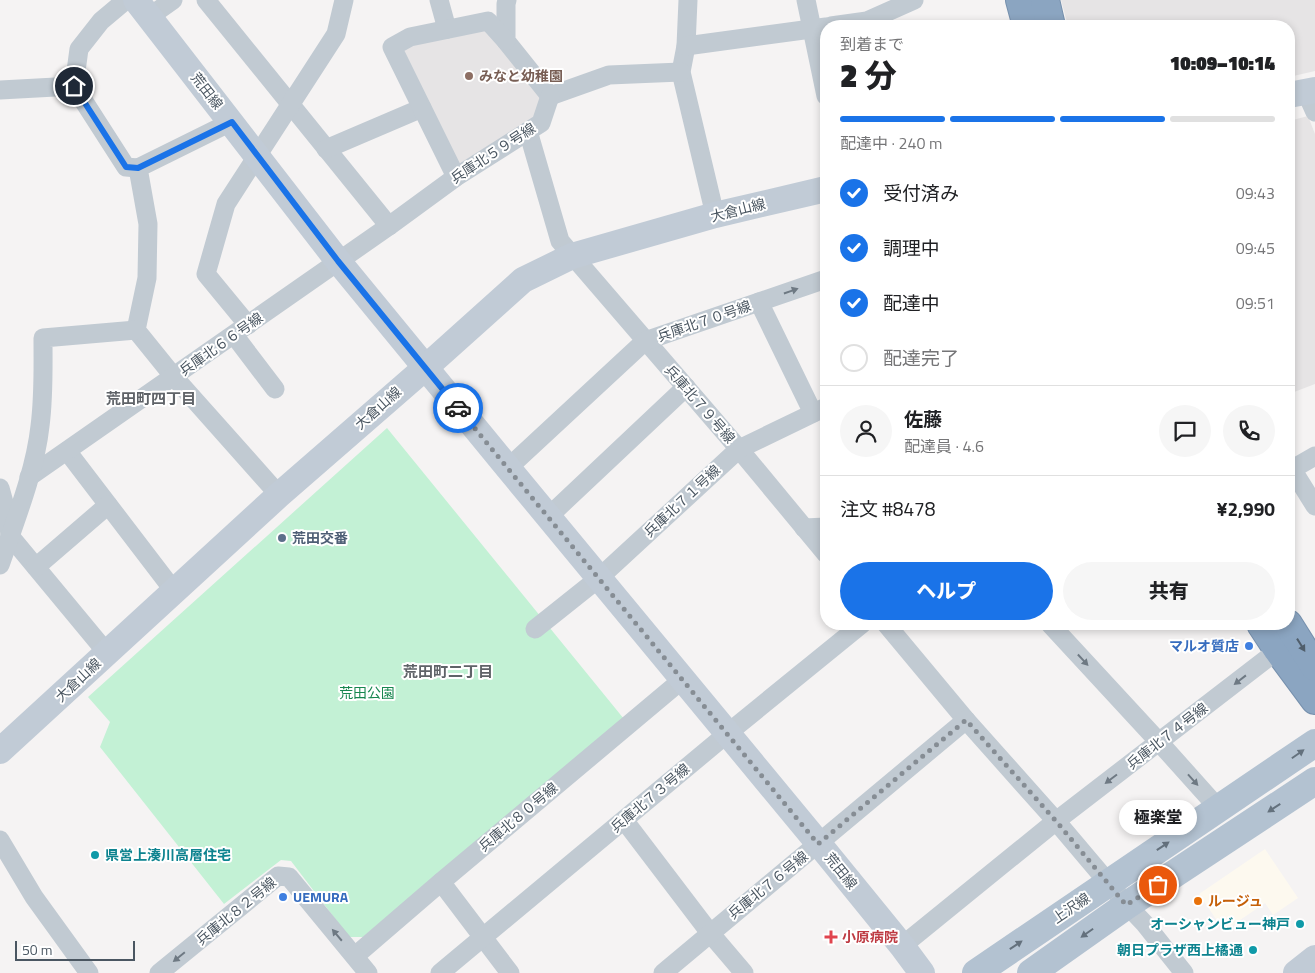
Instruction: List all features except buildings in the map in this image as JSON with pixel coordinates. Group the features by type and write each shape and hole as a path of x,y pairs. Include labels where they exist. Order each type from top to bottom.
{"highway":[{"path":"1020,0 1025,20"},
{"path":"1045,0 1050,20"},
{"path":"1265,630 1315,700"},
{"path":"1292,630 1315,667"}],"main road":[{"name":"上沢線","path":"976,973 1315,743"},
{"path":"1031,973 1126,905 1315,781"}],"street":[{"path":"126,0 100,21 79,49 74,86 126,167 138,168 232,122"},
{"path":"143,8 173,0"},
{"path":"206,0 389,226"},
{"path":"275,389 206,274 226,204 336,34 344,0"},
{"path":"439,0 447,30"},
{"path":"506,41 507,0"},
{"path":"688,0 686,46 681,72 714,215"},
{"path":"686,46 819,28 806,0"},
{"path":"869,20 914,0"},
{"name":"荒田線","path":"143,8 338,261 728,733 922,973"},
{"path":"456,177 392,47 410,37 488,21 550,96 609,75 681,72"},
{"path":"0,90 74,86"},
{"name":"兵庫北５９号線","path":"338,261 456,177 541,123 550,96"},
{"path":"326,149 422,108"},
{"name":"兵庫北７９号線","path":"528,132 560,241 739,449 820,547"},
{"path":"136,330 147,278 148,242 148,224 138,168"},
{"name":"大倉山線","path":"0,751 279,495 523,280 572,256 714,215 820,190"},
{"name":"兵庫北６６号線","path":"30,477 338,261"},
{"name":"兵庫北７０号線","path":"508,468 645,341 820,282"},
{"path":"759,302 819,410"},
{"path":"136,330 174,377 279,495"},
{"path":"0,566 30,477 40,427 44,386 43,338 136,330"},
{"path":"548,517 686,388"},
{"name":"兵庫北７１号線","path":"535,629 599,578 739,449 819,410"},
{"path":"66,452 174,591"},
{"path":"1295,467 1315,456"},
{"path":"1295,477 1315,506"},
{"path":"0,488 8,517 10,536 107,653"},
{"path":"36,567 108,504"},
{"path":"804,528 820,527"},
{"name":"兵庫北７３号線","path":"440,973 855,630"},
{"path":"891,630 966,720 1056,821 1126,905 1145,924 1184,973"},
{"path":"1056,630 1219,809"},
{"name":"兵庫北７４号線","path":"902,946 1056,821 1278,650"},
{"name":"兵庫北８０号線","path":"355,956 440,882 683,679"},
{"name":"兵庫北７６号線","path":"663,973 966,720"},
{"path":"624,820 710,933 744,973"},
{"path":"0,840 34,897 89,973"},
{"name":"兵庫北８２号線","path":"159,973 278,876 289,877 368,973"},
{"path":"440,882 510,973"},
{"path":"1296,973 1315,958"}],"shaded area":[{"path":"1061,0 1315,0 1315,71 1295,76 1295,20 1066,20"},
{"name":"みなと幼稚園","path":"487,28 543,100 533,119 463,165 455,163 402,51 409,44"},
{"path":"1308,116 1315,134 1315,384 1295,392 1295,119"},
{"path":"1265,849 1298,898 1273,915 1265,903 1224,931 1199,894"}],"green space":[{"name":"荒田公園","path":"387,428 624,719 363,937 349,937 291,861 281,860 224,904 100,747 110,722 88,697"}],"way so far":[{"path":"458,408 818,844 966,720 1056,821 1126,905 1158,885"}],"place":[{"name":"みなと幼稚園","path":"469,76"},
{"name":"荒田交番","path":"282,538"},
{"name":"マルオ質店","path":"1249,646"},
{"name":"県営上湊川高層住宅","path":"95,855"},
{"name":"極楽堂","path":"1158,885"},
{"name":"UEMURA","path":"283,897"},
{"name":"ルージュ","path":"1198,901"},
{"name":"オーシャンビュー神戸","path":"1300,924"},
{"name":"小原病院","path":"831,937"},
{"name":"朝日プラザ西上橘通","path":"1253,950"}],"district":[{"name":"荒田町四丁目","path":"151,399"},
{"name":"荒田町二丁目","path":"448,672"}],"route":[{"path":"74,86 126,167 138,168 232,122 338,261 458,408"}]}
